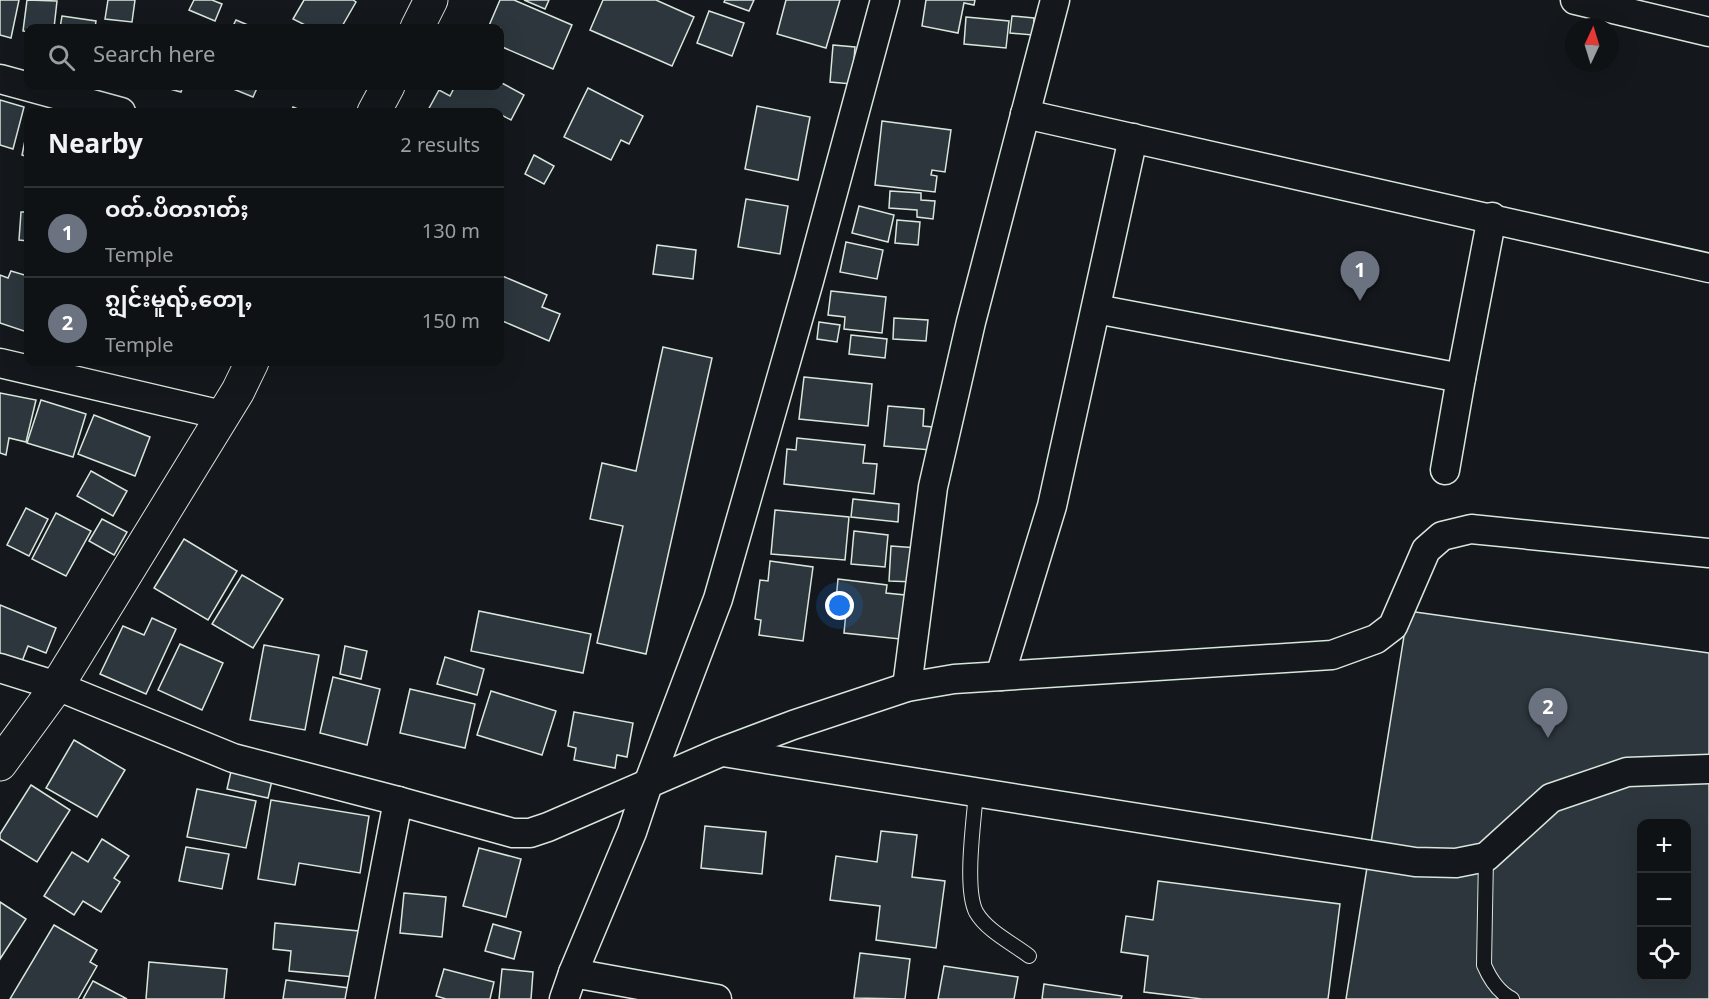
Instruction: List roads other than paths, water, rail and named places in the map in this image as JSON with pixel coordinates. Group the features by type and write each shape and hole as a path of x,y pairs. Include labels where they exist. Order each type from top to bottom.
{"highway":[{"path":"419,24 431,0"},
{"path":"377,108 386,90"},
{"path":"0,764 57,686 238,391 250,366"}],"street":[{"path":"717,999 569,986 632,832 718,599 809,281 885,0"},
{"path":"908,687 933,487 971,322 1055,0"},
{"path":"1575,0 1709,32"},
{"path":"0,79 24,86"},
{"path":"40,90 106,108"},
{"path":"1025,114 1709,268"},
{"path":"1000,676 1052,506 1133,138"},
{"path":"1445,470 1492,218"},
{"path":"1096,309 1461,378"},
{"path":"0,363 222,416"},
{"path":"0,668 57,686 232,758 513,833 530,833 721,752 793,725 908,687 954,679 1332,655 1376,639 1393,626 1426,550 1442,536 1471,529 1709,553"},
{"path":"721,752 1416,862 1456,863 1486,857 1551,798 1627,772 1709,770"},
{"path":"360,999 398,801"}],"lane":[{"path":"976,792 971,892 976,911 988,927 1029,956"},
{"path":"1486,857 1484,965 1491,980 1504,995 1512,999"}],"place":[{"name":"ဝတ်ႉပိတၵၢတ်ႈ","path":"1360,301"},
{"name":"ၵျွင်းမူၺ်ႇတေႃႇ","path":"1548,738"}]}
